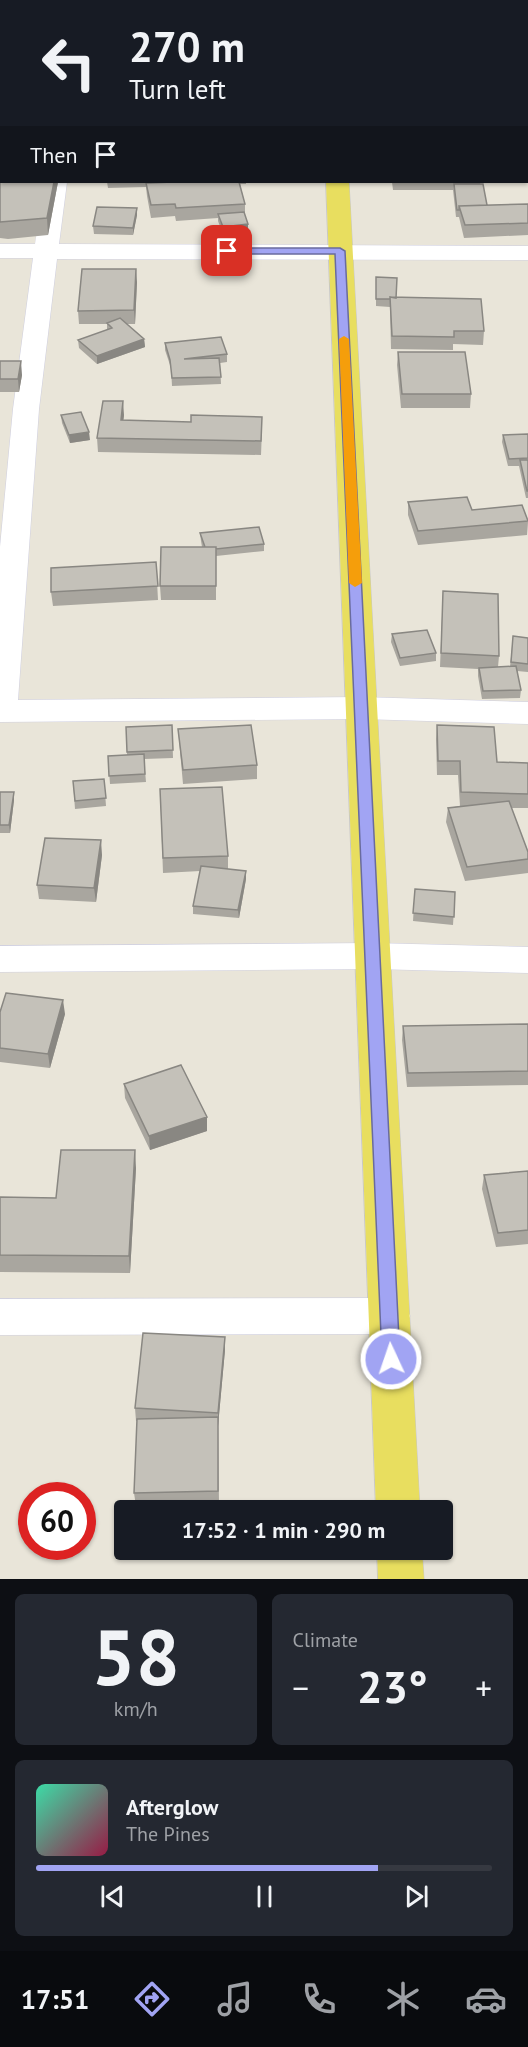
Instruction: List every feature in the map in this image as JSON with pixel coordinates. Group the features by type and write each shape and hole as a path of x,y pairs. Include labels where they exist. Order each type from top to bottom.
{"main road":[{"path":"337,183 398,1500"},
{"path":"400,1560 401,1579"}],"street":[{"path":"55,183 47,251 13,409 0,711 361,708 528,713"},
{"path":"0,251 528,253"},
{"path":"0,959 373,956 528,960"},
{"path":"0,1317 389,1316"}],"building":[{"path":"0,183 54,183 47,218 0,222"},
{"path":"146,183 239,183 245,204 176,208 175,204 151,205"},
{"path":"454,184 483,184 487,205 459,206 457,210"},
{"path":"528,204 528,223 465,225 459,206"},
{"path":"97,207 137,208 133,228 93,226"},
{"path":"244,212 248,224 223,227 218,214"},
{"path":"82,269 136,269 134,310 78,311"},
{"path":"376,277 397,278 396,298 376,299"},
{"path":"390,297 481,299 484,331 454,331 454,337 392,336"},
{"path":"120,318 144,339 97,356 78,340 112,328 107,323"},
{"path":"221,337 227,354 184,359 219,358 221,377 172,378 165,343"},
{"path":"398,352 465,352 471,394 402,394"},
{"path":"0,361 21,361 18,379 0,379"},
{"path":"103,401 123,401 121,420 191,422 191,415 262,417 261,441 97,438"},
{"path":"81,412 89,432 69,435 61,415"},
{"path":"528,434 528,458 509,459 503,435"},
{"path":"520,460 528,460 528,491 527,491"},
{"path":"467,497 472,510 522,505 528,521 418,531 408,502"},
{"path":"259,527 264,544 216,549 216,547 205,547 200,533"},
{"path":"161,547 216,547 216,586 160,586"},
{"path":"156,562 158,586 51,592 51,568"},
{"path":"443,591 498,594 499,656 441,653"},
{"path":"427,630 436,653 400,658 392,634"},
{"path":"513,636 528,638 528,664 511,662"},
{"path":"516,666 521,690 483,691 479,668"},
{"path":"172,725 173,750 127,752 126,727"},
{"path":"251,725 257,765 183,770 178,729"},
{"path":"437,725 494,727 497,762 528,763 528,794 461,792 460,761 438,761"},
{"path":"144,754 145,774 109,776 108,756"},
{"path":"104,779 106,798 75,801 73,781"},
{"path":"222,787 228,856 163,858 160,789"},
{"path":"0,792 14,792 9,825 0,825"},
{"path":"509,801 528,852 528,859 467,867 448,808"},
{"path":"45,838 101,840 94,888 37,885"},
{"path":"201,866 246,871 238,910 193,906"},
{"path":"415,889 455,892 454,917 413,913"},
{"path":"6,993 63,1000 48,1054 0,1048 0,1012"},
{"path":"528,1024 528,1071 408,1073 403,1026"},
{"path":"181,1065 207,1117 149,1136 124,1084"},
{"path":"61,1150 135,1150 129,1256 0,1255 0,1197 56,1198"},
{"path":"528,1171 528,1230 498,1233 484,1175"},
{"path":"143,1333 225,1337 218,1413 135,1408"},
{"path":"218,1417 218,1491 134,1493 137,1419"}],"slow traffic":[{"path":"344,339 355,583"}],"route":[{"path":"227,251 340,251 391,1359"}]}
